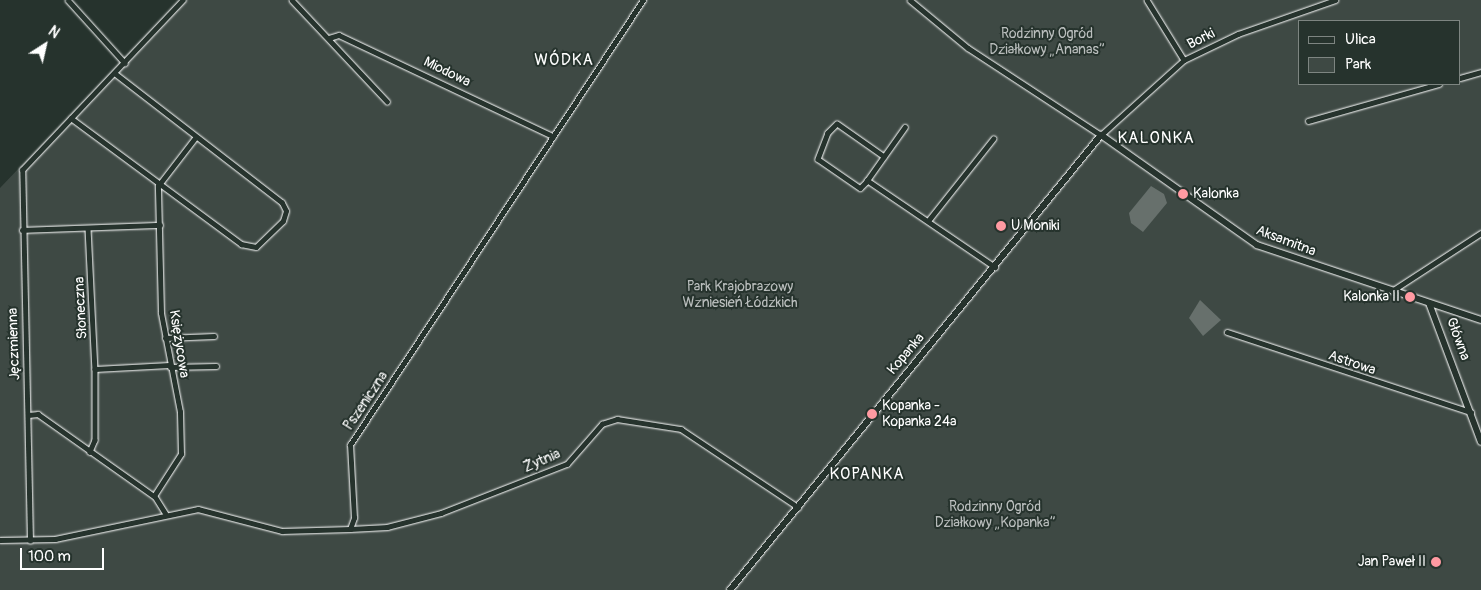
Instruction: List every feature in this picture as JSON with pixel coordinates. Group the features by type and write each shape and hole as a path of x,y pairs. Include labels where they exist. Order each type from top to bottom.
{"street":[{"path":"68,0 125,62"},
{"name":"Jęczmienna","path":"30,541 22,170 115,74 183,0"},
{"path":"292,0 329,38 358,75 387,101"},
{"name":"Pszeniczna","path":"350,530 354,518 350,445 643,0"},
{"name":"Aksamitna","path":"910,0 968,48 1101,135 1257,246 1481,320"},
{"path":"1147,0 1184,60"},
{"name":"Borki","path":"1101,135 1184,60 1238,34 1335,0"},
{"name":"Miodowa","path":"329,38 339,36 553,136"},
{"path":"1461,78 1481,72"},
{"path":"71,118 158,186 241,244 256,247 283,221 286,211 282,203 195,138 115,74"},
{"path":"1308,121 1434,85"},
{"path":"884,157 843,127 833,125 818,159 860,188 868,180 905,127"},
{"name":"Kopanka","path":"730,590 1101,135"},
{"path":"158,186 195,138"},
{"path":"928,221 993,139"},
{"path":"868,180 995,267"},
{"name":"Księżycowa","path":"154,496 181,454 180,412 165,338 158,186"},
{"path":"22,230 160,225"},
{"name":"Słoneczna","path":"88,228 95,369 95,440 90,452"},
{"path":"1392,291 1481,233"},
{"name":"Główna","path":"1429,303 1481,442"},
{"name":"Astrowa","path":"1227,332 1471,412"},
{"path":"165,338 214,336"},
{"path":"95,369 216,366"},
{"path":"28,415 38,414 154,496 166,515"},
{"name":"Żytnia","path":"350,530 387,528 441,513 567,464 602,424 617,419 681,429 798,507"},
{"path":"0,540 55,540 198,509 282,531 350,530"}],"green space":[{"name":"Park Krajobrazowy Wzniesień Łódzkich","path":"179,0 1481,0 1481,590 0,590 0,188"}],"shaded area":[{"path":"1151,186 1164,194 1167,203 1143,232 1131,223 1129,213"},
{"path":"1200,300 1221,320 1203,336 1189,318"}],"place":[{"name":"Kalonka","path":"1183,194"},
{"name":"U Moniki","path":"1001,226"},
{"name":"Kalonka II","path":"1410,297"},
{"name":"Kopanka - Kopanka 24a","path":"872,414"},
{"name":"Jan Paweł II","path":"1436,562"}],"district":[{"name":"WÓDKA","path":"564,60"},
{"name":"KALONKA","path":"1156,138"},
{"name":"KOPANKA","path":"867,474"}],"park label":[{"name":"Rodzinny Ogród Działkowy „Ananas”","path":"1047,42"},
{"name":"Rodzinny Ogród Działkowy „Kopanka”","path":"995,516"}]}
